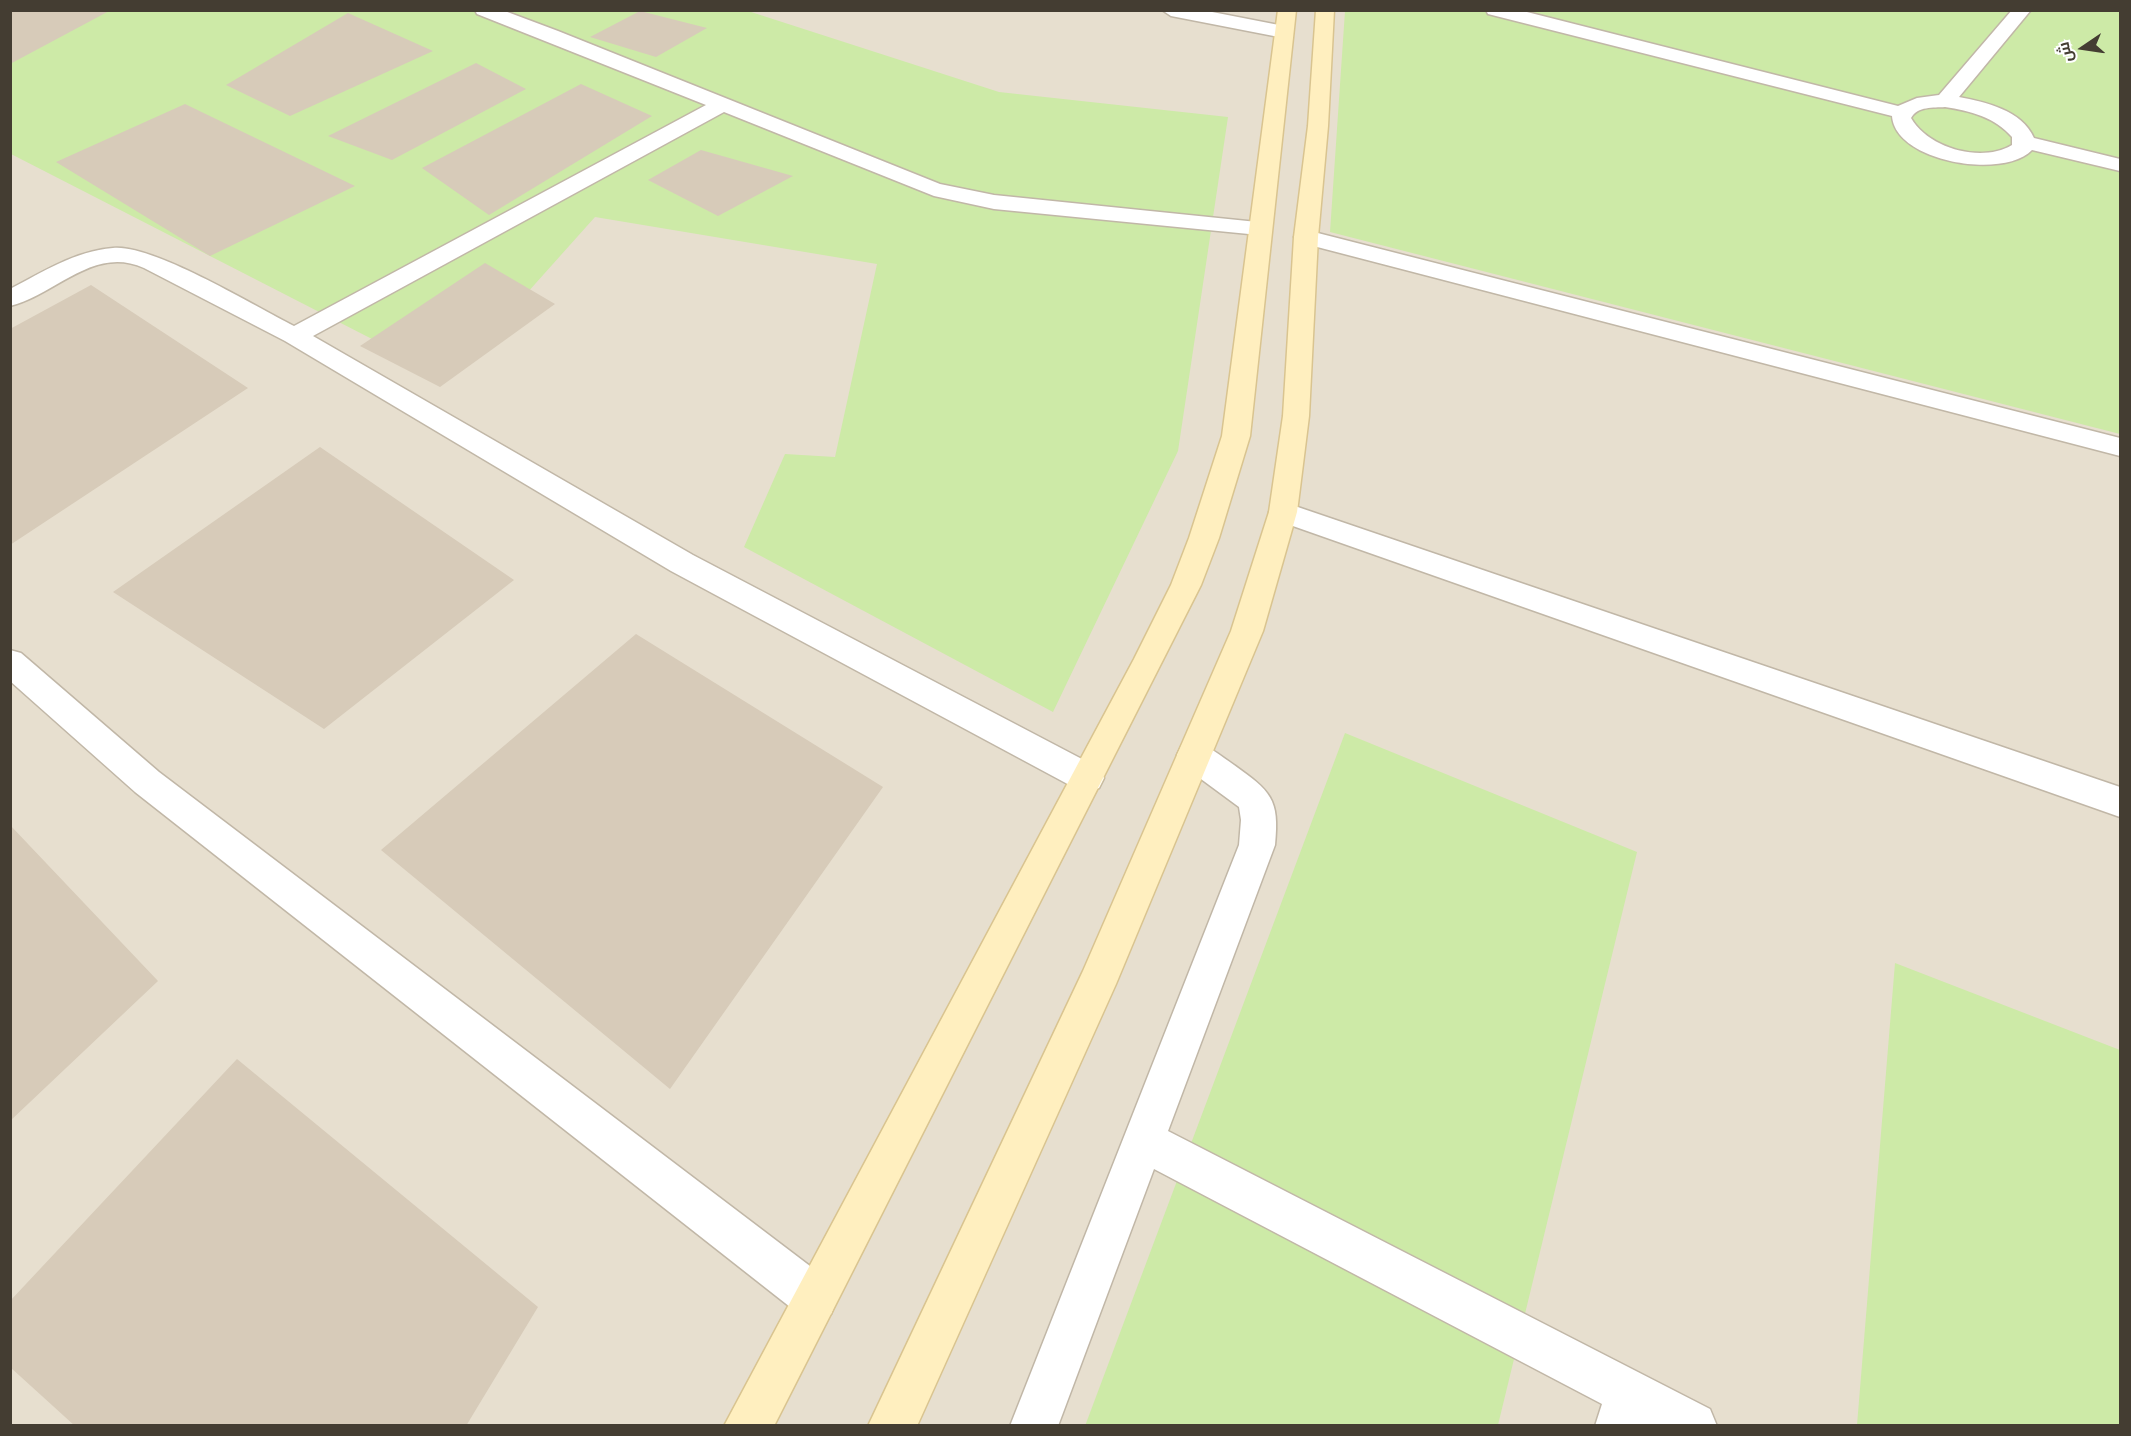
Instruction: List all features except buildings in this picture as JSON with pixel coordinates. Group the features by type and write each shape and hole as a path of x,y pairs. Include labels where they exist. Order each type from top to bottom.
{"main road":[{"path":"892,1425 1097,984 1194,754 1222,695 1246,631 1283,512 1296,416 1306,237 1318,126 1325,10"},
{"path":"748,1425 1186,585 1218,497 1236,436 1259,228 1286,22"}],"street":[{"path":"484,10 934,189 994,202 1259,228"},
{"path":"1171,10 1286,22"},
{"path":"1495,10 1903,112 1917,103 1945,101 1974,106 2000,116 2018,129 2025,142 2121,165"},
{"path":"1945,101 2022,10"},
{"path":"294,336 721,105"},
{"path":"1903,112 1903,125 1916,138 1955,155 1984,159 2009,157 2018,153 2025,142"},
{"path":"1306,237 2121,447"},
{"path":"10,299 81,263 99,257 130,255 152,263 294,336 682,563 1087,778"},
{"path":"1283,512 2121,802"},
{"path":"10,662 147,782 815,1298"},
{"path":"1034,1425 1257,845 1259,820 1257,806 1252,797 1194,754"},
{"path":"1144,1141 1624,1409 1693,1425"}],"shaded area":[{"path":"10,11 2120,11 2120,1425 11,1425"}],"green space":[{"path":"10,11 748,11 999,92 1228,117 1178,451 1053,712 744,547 785,454 835,457 877,264 595,217 450,379 11,154"},
{"path":"1345,11 2120,11 2120,434 1330,232"},
{"path":"1345,733 1637,852 1498,1425 1085,1426"},
{"path":"1895,963 2120,1050 2120,1425 1857,1425"}]}
